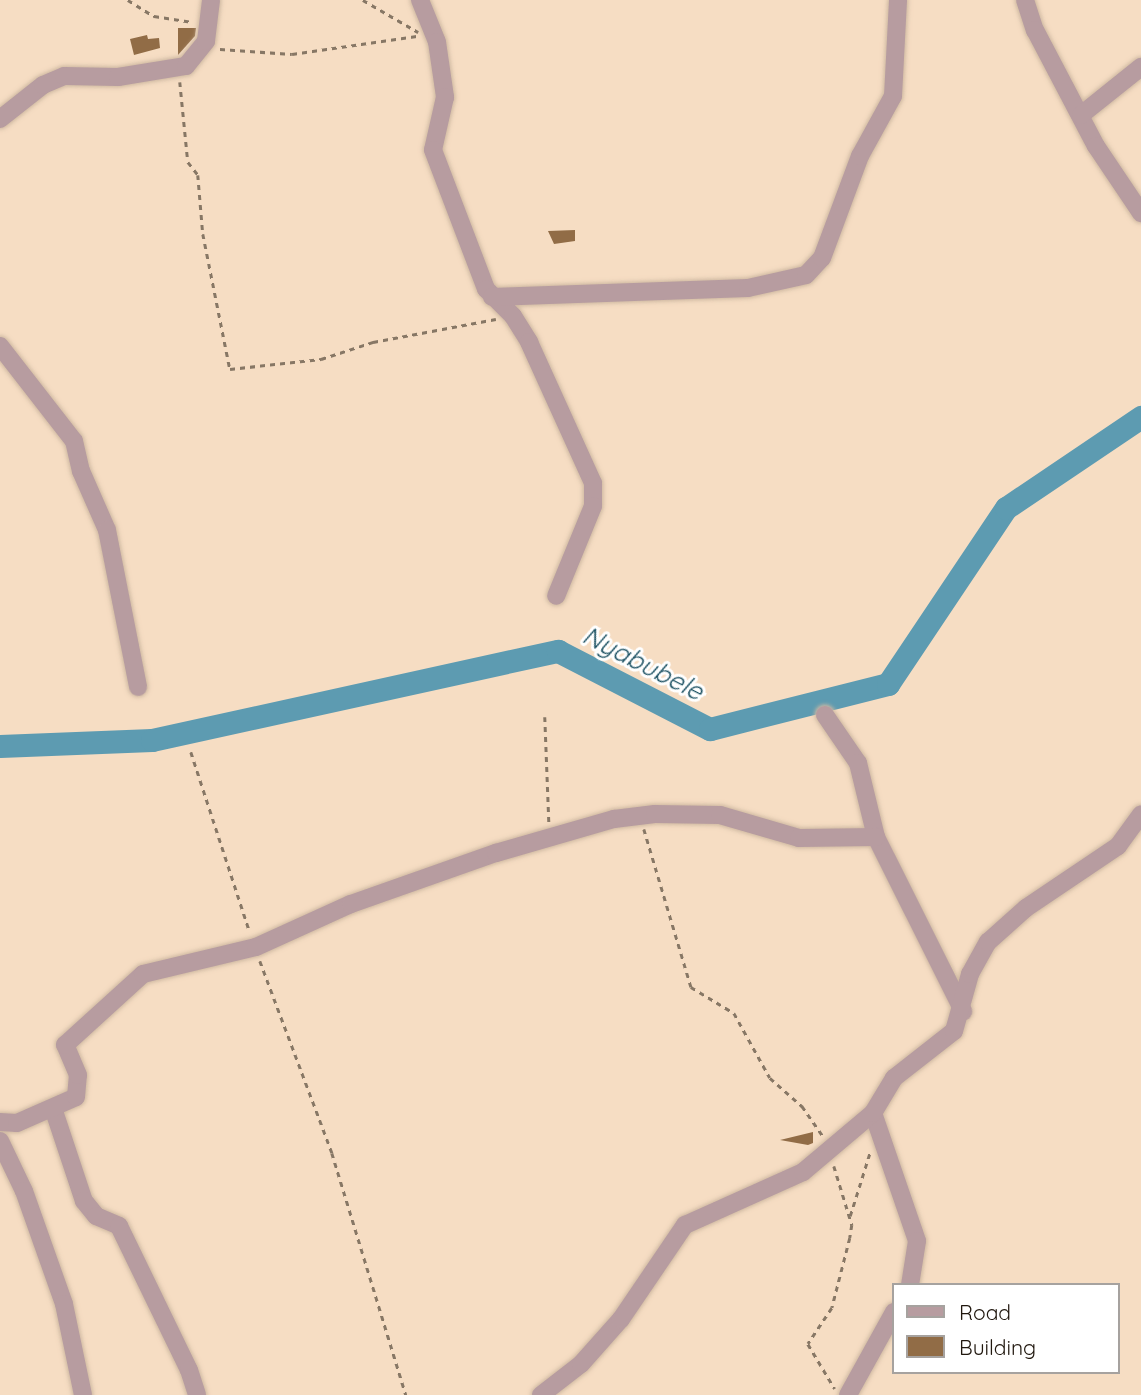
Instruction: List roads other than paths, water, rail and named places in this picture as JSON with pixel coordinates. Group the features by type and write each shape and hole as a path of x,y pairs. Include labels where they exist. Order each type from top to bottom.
{"street":[{"path":"0,119 43,85 64,76 118,77 178,68 202,49 210,23 211,0"},
{"path":"420,0 437,43 446,96 433,150 492,297 513,316 529,342 593,483 593,506 556,596"},
{"path":"492,297 748,288 806,275 822,258 867,138 888,111 893,96 898,0"},
{"path":"1025,0 1034,30 1096,146 1141,213"},
{"path":"1080,115 1141,67"},
{"path":"0,346 74,441 81,471 107,530 138,687"},
{"path":"825,715 858,763 876,837 963,1012"},
{"path":"541,1395 581,1364 621,1319 684,1225 803,1172 831,1146 875,1118 894,1078 954,1031 963,1012 970,974 989,942 1026,908 1118,846 1141,814"},
{"path":"0,1122 17,1123 72,1100 78,1091 78,1075 65,1045 143,974 256,947 351,904 549,836 640,816 720,816 799,838 876,837"},
{"path":"53,1108 84,1201 96,1216 119,1226 189,1370 197,1395"},
{"path":"875,1118 917,1241 910,1283"},
{"path":"0,1141 24,1191 64,1304 83,1395"},
{"path":"848,1395 892,1316"}],"waterway":[{"name":"Nyabubele","path":"0,746 152,740 558,651 710,729 888,684 1006,508 1141,417"}]}
